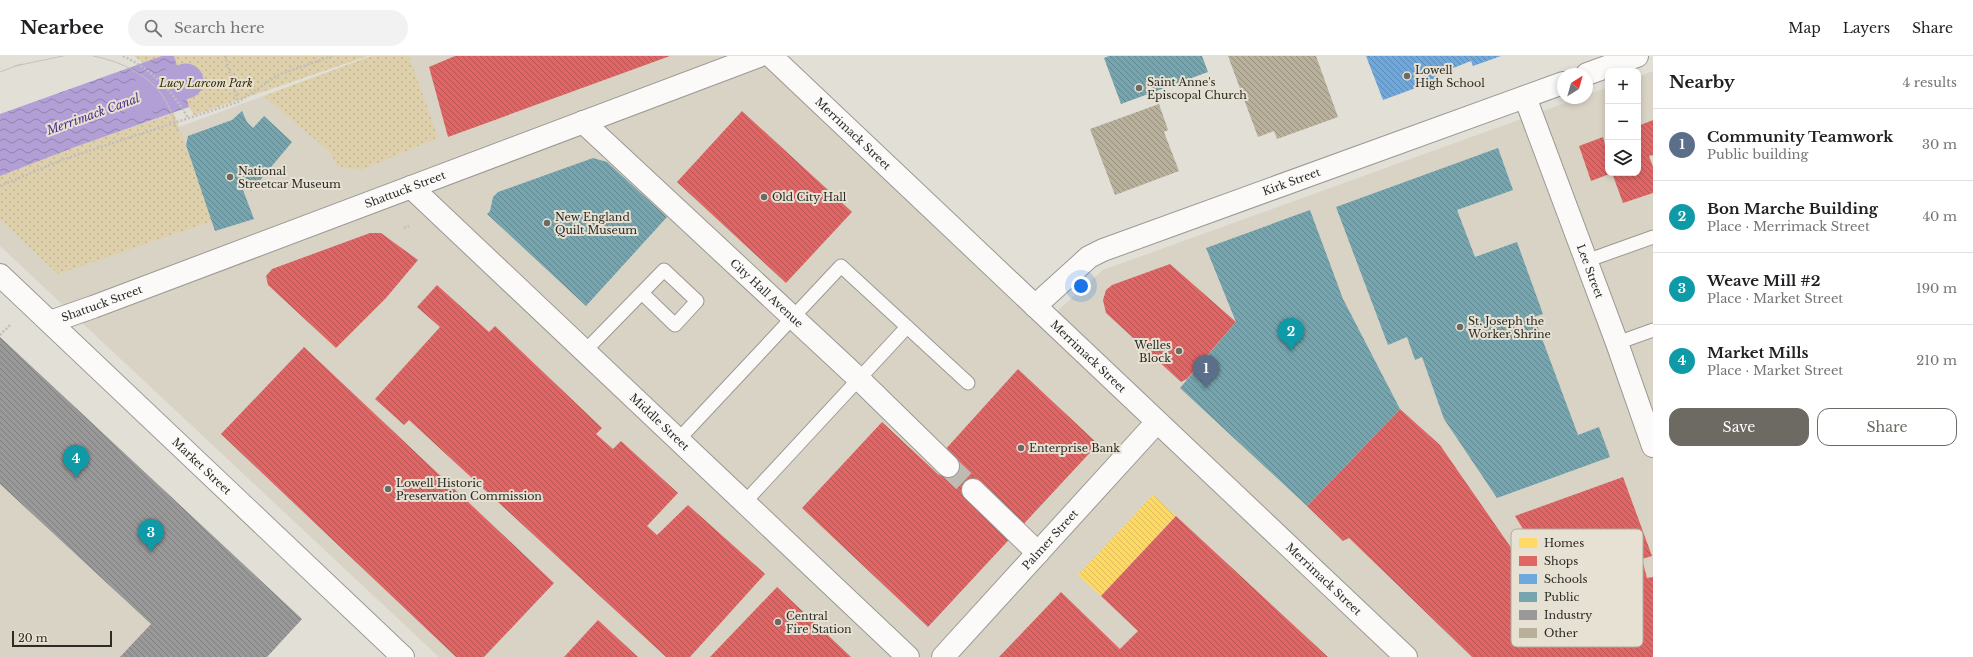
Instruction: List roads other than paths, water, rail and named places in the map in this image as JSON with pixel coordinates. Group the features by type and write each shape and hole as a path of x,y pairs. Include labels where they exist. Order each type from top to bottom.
{"street":[{"name":"Shattuck Street","path":"50,322 759,56"},
{"name":"Merrimack Street","path":"771,56 1406,657"},
{"path":"1593,72 1637,56"},
{"name":"Kirk Street","path":"1035,306 1089,257 1103,250 1557,85"},
{"name":"Lee Street","path":"1525,97 1617,343 1648,412 1653,446"},
{"name":"City Hall Avenue","path":"583,122 859,379 948,466"},
{"name":"Middle Street","path":"411,187 908,657"},
{"name":"Market Street","path":"0,275 403,657"},
{"name":"Palmer Street","path":"942,657 1157,422"},
{"path":"973,490 1038,553"}],"lane":[{"path":"1586,262 1653,237"},
{"path":"678,440 841,266 968,383"},
{"path":"584,352 642,293"},
{"path":"744,502 907,327"},
{"path":"1617,343 1653,330"}],"water":[{"path":"162,56 174,56 189,107 75,147 0,176 0,114"}],"waterway":[{"name":"Merrimack Canal","path":"136,99 186,81"}],"tunnel":[{"path":"948,466 973,490"}],"tram line":[{"path":"15,66 63,56"},
{"path":"93,56 104,58 126,66 155,86 168,105 177,131"},
{"path":"0,72 21,64"}],"place":[{"name":"Lowell High School","path":"1407,76"},
{"name":"Saint Anne's Episcopal Church","path":"1139,88"},
{"name":"National Streetcar Museum","path":"230,177"},
{"name":"Old City Hall","path":"764,197"},
{"name":"New England Quilt Museum","path":"547,223"},
{"name":"St. Joseph the Worker Shrine","path":"1460,327"},
{"name":"Welles Block","path":"1179,351"},
{"name":"Bon Marche Building","path":"1291,351"},
{"name":"Community Teamwork","path":"1206,388"},
{"name":"Enterprise Bank","path":"1021,448"},
{"name":"Market Mills","path":"76,478"},
{"name":"Lowell Historic Preservation Commission","path":"388,489"},
{"name":"Weave Mill #2","path":"151,552"},
{"name":"Central Fire Station","path":"778,622"}],"park label":[{"name":"Lucy Larcom Park","path":"206,83"}]}
